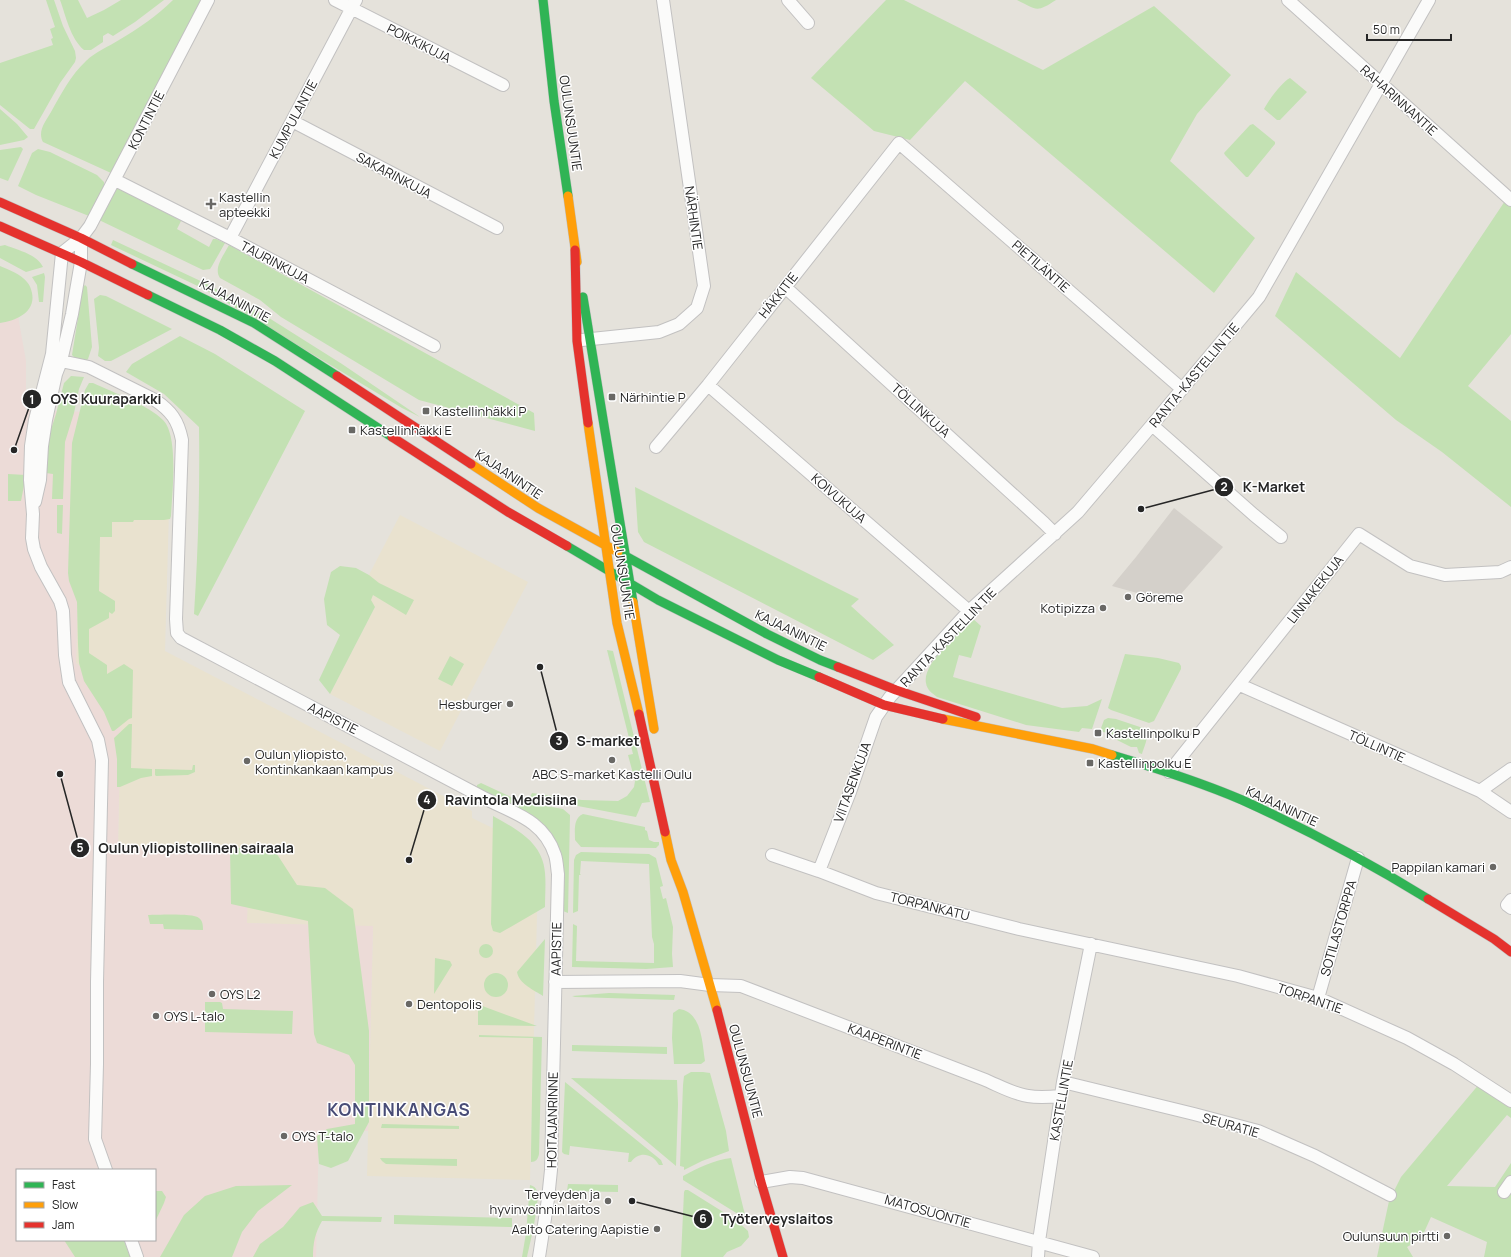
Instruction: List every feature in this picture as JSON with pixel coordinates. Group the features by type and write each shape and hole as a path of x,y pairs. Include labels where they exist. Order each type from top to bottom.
{"main road":[{"name":"OULUNSUUNTIE","path":"543,0 554,101 575,250 591,339 625,558 631,584 656,739"},
{"name":"KAJAANINTIE","path":"0,202 81,238 110,254 219,304 254,323 298,350 538,508 625,558 767,634 890,697 955,722 1093,748 1169,772 1247,804 1300,828 1358,858 1494,939 1511,952"},
{"name":"KAJAANINTIE","path":"0,226 62,253 220,330 275,361 508,512 609,572 778,660 890,697 1021,734"},
{"name":"OULUNSUUNTIE","path":"575,250 577,341 617,623 648,749 671,860 683,892 710,985 761,1182 783,1257"},
{"name":"OULUNSUUNTIE","path":"683,864 683,892"}],"street":[{"name":"KONTINTIE","path":"62,253 81,238 90,226 208,0"},
{"name":"POIKKIKUJA","path":"335,0 354,4 503,85"},
{"name":"NÄRHINTIE","path":"577,341 659,332 679,324 697,308 704,286 662,0"},
{"path":"788,0 808,23"},
{"name":"RAHARINNANTIE","path":"1288,0 1511,200"},
{"name":"RANTA-KASTELLIN TIE","path":"890,697 969,611 1078,512 1259,297 1429,0"},
{"name":"KUMPULANTIE","path":"230,238 354,4"},
{"name":"SAKARINKUJA","path":"292,121 497,228"},
{"name":"PIETILÄNTIE","path":"899,142 1182,389"},
{"name":"HÄKKITIE","path":"656,447 708,385 899,142"},
{"name":"TAURINKUJA","path":"115,180 230,238 434,346"},
{"path":"81,238 81,262 72,314 54,359 35,420 31,446 30,480 33,514 32,538 34,549 41,567 60,600 63,611 65,655 69,682 98,740 102,760 95,1139 106,1169"},
{"path":"54,359 62,253"},
{"name":"TÖLLINKUJA","path":"785,287 1055,534"},
{"name":"AAPISTIE","path":"54,359 89,367 154,400 164,407 176,421 180,429 182,440 176,618 177,633 181,638 488,800 526,818 540,828 550,842 557,862 555,982 680,981 710,985"},
{"name":"KOIVUKUJA","path":"708,385 969,611"},
{"path":"1152,425 1281,537"},
{"name":"LINNAKEKUJA","path":"1169,772 1240,685 1359,534 1410,566 1445,575 1500,572 1511,567"},
{"name":"TÖLLINTIE","path":"1240,685 1480,792 1511,812"},
{"name":"VIITASENKUJA","path":"819,871 850,792 876,717 890,697"},
{"path":"1480,792 1511,769"},
{"name":"TORPANKATU","path":"772,855 876,893 1019,929 1091,944"},
{"name":"SOTILASTORPPA","path":"1318,998 1358,858"},
{"path":"1511,900 1508,906 1511,908"},
{"name":"TORPANTIE","path":"1091,944 1238,976 1318,998 1407,1038 1454,1064 1511,1101"},
{"name":"KASTELLINTIE","path":"1038,1257 1060,1096 1091,944"},
{"name":"HOITAJANRINNE","path":"539,1257 548,1206 551,1170 555,982"},
{"name":"KAAPERINTIE","path":"710,985 741,986 984,1079 1018,1094 1040,1097 1060,1096"},
{"name":"SEURATIE","path":"1063,1082 1258,1131 1314,1156 1390,1195"},
{"name":"MATOSUONTIE","path":"761,1182 790,1177 803,1178 1039,1241 1093,1257"},
{"path":"131,1241 137,1257"}],"shaded area":[{"path":"0,307 18,316 26,361 26,410 147,414 81,483 76,663 121,702 118,846 249,849 247,923 373,926 368,1131 319,1131 316,1257 0,1257"},
{"name":"Oulun yliopisto, Kontinkankaan kampus","path":"171,440 165,651 472,811 472,818 517,840 538,878 530,1180 367,1176 373,927 247,923 248,849 118,846 121,702 76,663 81,483"},
{"path":"1174,508 1223,547 1171,605 1155,600 1155,598 1112,586 1136,557"},
{"path":"400,515 528,582 440,751 330,694 375,607 357,598"}],"green space":[{"path":"46,0 54,0 63,26 75,51 76,58 34,129 30,129 0,105 0,63 53,45 51,39 53,38 50,29 55,27"},
{"path":"60,0 78,0 87,18 121,0 164,0 135,22 113,36 108,33 103,36 103,42 91,50 84,50 79,45 72,33"},
{"path":"173,0 201,0 111,173 43,142 41,134 45,123 67,85 81,66 93,55 148,22"},
{"path":"886,0 904,0 1043,70 1154,6 1231,75 1197,114 1170,161 1255,238 1214,293 965,81 910,140 874,131 811,78"},
{"path":"1017,0 1056,0 1044,7 1036,9"},
{"path":"1290,78 1307,92 1280,120 1277,120 1264,109 1283,83"},
{"path":"0,109 17,124 28,137 24,140 0,145"},
{"path":"1253,124 1275,142 1275,144 1248,177 1246,177 1224,153 1250,125"},
{"path":"21,147 23,149 8,181 0,178 0,150"},
{"path":"38,149 50,152 97,175 104,182 104,187 89,216 36,195 18,186 32,153"},
{"path":"118,187 181,221 177,229 209,247 213,239 225,243 210,269 203,270 99,220"},
{"path":"1511,192 1511,334 1468,386 1511,421 1511,507 1442,452 1396,420 1275,316 1296,272 1400,358"},
{"path":"113,240 207,284 269,318 342,364 420,417 402,408 204,289 111,245"},
{"path":"5,245 32,256 43,267 26,272 0,258 0,246"},
{"path":"229,245 534,413 535,431 419,400 281,317 260,300 220,278 218,274 218,266"},
{"path":"0,266 15,272 28,283 32,293 32,300 31,305 24,314 18,318 0,323"},
{"path":"44,273 43,302 39,302 37,285 32,277"},
{"path":"85,285 87,287 92,347 88,359 85,362 76,359 72,355 83,287"},
{"path":"100,295 106,296 172,329 111,361 105,361 98,356 99,348 94,299"},
{"path":"180,336 215,354 305,411 198,616 194,614 197,567 199,427 164,394 126,372 132,364"},
{"path":"71,376 84,377 79,389 74,413 65,442 63,499 52,499 53,474 46,473 45,448 64,383"},
{"path":"89,383 93,383 130,400 157,415 163,420 168,428 173,452 173,480 170,519 112,522 112,537 100,537 99,591 115,601 115,611 112,614 109,612 109,618 89,629 89,653 107,665 107,674 124,664 133,670 132,718 114,731 112,731 104,712 84,681 79,663 77,602 69,581 68,573 72,443 85,390"},
{"path":"8,474 26,475 21,501 8,501"},
{"path":"635,487 859,599 851,606 894,645 873,660 644,542 638,532"},
{"path":"57,505 63,505 62,534 57,533"},
{"path":"340,566 356,568 369,575 379,583 414,600 406,615 373,595 371,600 375,607 330,694 319,680 340,635 327,625 324,599 331,572"},
{"path":"971,617 981,626 971,658 959,655 953,677 1062,708 1087,706 1102,699 1092,729 1082,728 1079,732 1026,725 937,697 932,693 927,688 926,683 926,676 930,667 942,648"},
{"path":"607,650 613,651 650,802 642,803 636,817 530,797 532,793 582,800 618,801 627,796 634,787 635,781 628,755 633,754"},
{"path":"1125,654 1158,658 1179,663 1181,666 1181,669 1154,721 1149,723 1108,708"},
{"path":"450,656 464,664 452,686 438,679"},
{"path":"1108,718 1116,719 1143,728 1147,737 1142,754 1139,753 1137,747 1131,747 1111,737 1111,734 1100,731 1104,720"},
{"path":"129,724 132,724 131,768 152,769 152,776 141,778 117,787 117,759 114,738"},
{"path":"193,765 195,765 195,772 188,775 155,775 155,769 192,770"},
{"path":"481,783 513,798 529,803 563,809 570,815 568,913 563,911 562,908 562,859 554,838 547,828 536,818 477,787 477,785"},
{"path":"583,814 645,827 649,840 659,842 659,845 656,848 581,847 575,840 575,829 578,818"},
{"path":"493,816 511,826 534,845 543,862 545,873 545,907 500,933 493,931 491,924"},
{"path":"230,848 273,848 297,885 325,888 353,909 369,1031 369,1122 348,1161 331,1168 319,1164 317,1136 327,1129 355,1124 355,1065 349,1055 317,1043 314,1034 308,921 231,904"},
{"path":"581,852 649,854 656,858 663,886 660,887 663,899 666,898 673,927 673,967 646,969 572,967 573,924 577,926 576,961 654,963 649,864 581,861 578,911 573,913 574,860 576,855"},
{"path":"148,915 195,916 201,921 203,930 164,929 163,924 150,924"},
{"path":"545,939 543,996 524,983 518,976 517,972"},
{"path":"486,944 491,946 493,951 491,956 486,958 481,956 479,951 481,946"},
{"path":"435,958 450,961 452,965 434,994"},
{"path":"496,973 504,977 508,985 504,993 496,997 488,993 484,985 488,977"},
{"path":"609,993 675,995 674,1000 572,996"},
{"path":"205,1002 220,1002 222,1003 223,1009 293,1011 292,1034 205,1032"},
{"path":"483,1006 537,1026 478,1025 478,1009"},
{"path":"679,1009 687,1011 697,1022 700,1029 705,1061 701,1064 674,1064 672,1038 673,1013"},
{"path":"479,1035 542,1037 539,1154 535,1161 531,1162 533,1038 479,1037"},
{"path":"572,1045 667,1047 667,1054 572,1051"},
{"path":"691,1072 710,1073 726,1131 729,1151 702,1161 684,1170 684,1167 680,1166 683,1085 684,1076"},
{"path":"571,1078 677,1080 678,1104 676,1166"},
{"path":"565,1082 661,1160 663,1165 659,1165 653,1158 645,1155 638,1156 631,1162 628,1162 629,1153 570,1146 569,1155 564,1154 562,1152"},
{"path":"1480,1083 1511,1104 1511,1118 1507,1115 1447,1186 1495,1187 1511,1163 1511,1257 1484,1257 1487,1242 1431,1217 1421,1239 1407,1247 1413,1257 1377,1257 1389,1201 1401,1177"},
{"path":"382,1124 459,1126 459,1129 381,1128"},
{"path":"380,1158 457,1159 457,1166 386,1164"},
{"path":"731,1158 746,1219 683,1180 683,1176 700,1167 712,1162"},
{"path":"568,1184 618,1185 618,1192 567,1191"},
{"path":"292,1185 258,1211 242,1232 232,1257 160,1257 184,1215 205,1196 236,1186"},
{"path":"530,1185 535,1187 538,1196 527,1257 522,1257 526,1233"},
{"path":"685,1190 688,1190 736,1220 748,1231 749,1237 741,1246 727,1252 723,1257 681,1257"},
{"path":"156,1191 162,1191 166,1197 156,1220"},
{"path":"313,1202 322,1216 382,1217 381,1222 322,1221 315,1238 313,1257 253,1257 260,1244 283,1227 300,1207"},
{"path":"394,1215 512,1218 512,1227 394,1224"},
{"path":"65,1241 124,1241 130,1257 75,1257"}],"traffic: fast":[{"path":"543,0 554,101 568,196"},
{"path":"132,264 254,323 337,376"},
{"path":"148,295 220,330 275,361 392,437"},
{"path":"583,297 633,602"},
{"path":"567,546 658,600 778,660 819,677"},
{"path":"618,552 767,634 820,660 838,667"},
{"path":"1112,755 1210,787 1242,800 1290,822 1336,846 1428,899"}],"traffic: slow":[{"path":"568,196 577,262"},
{"path":"588,423 617,623 639,714"},
{"path":"471,464 538,508 618,552"},
{"path":"633,602 654,729"},
{"path":"943,719 1093,749 1112,755"},
{"path":"665,832 671,860 683,892 717,1010"}],"traffic: jam":[{"path":"0,202 81,238 132,264"},
{"path":"0,226 81,262 148,295"},
{"path":"575,250 577,341 588,423"},
{"path":"337,376 471,464"},
{"path":"392,437 508,512 567,546"},
{"path":"838,667 896,690 976,717"},
{"path":"819,677 884,705 943,719"},
{"path":"639,714 665,832"},
{"path":"1428,899 1494,939 1511,952"},
{"path":"717,1010 761,1182 783,1257"}],"place":[{"name":"Kastellin apteekki","path":"211,204"},
{"name":"Närhintie P","path":"612,397"},
{"name":"Kastellinhäkki P","path":"426,411"},
{"name":"Kastellinhäkki E","path":"352,430"},
{"name":"OYS Kuuraparkki","path":"14,450"},
{"name":"K-Market","path":"1141,509"},
{"name":"Göreme","path":"1128,597"},
{"name":"Kotipizza","path":"1103,608"},
{"name":"S-market","path":"540,667"},
{"name":"Hesburger","path":"510,704"},
{"name":"Kastellinpolku P","path":"1098,733"},
{"name":"ABC S-market Kastelli Oulu","path":"612,760"},
{"name":"Oulun yliopisto, Kontinkankaan kampus","path":"247,761"},
{"name":"Kastellinpolku E","path":"1090,763"},
{"name":"Oulun yliopistollinen sairaala","path":"60,774"},
{"name":"Ravintola Medisiina","path":"409,860"},
{"name":"Pappilan kamari","path":"1493,867"},
{"name":"OYS L2","path":"212,994"},
{"name":"Dentopolis","path":"409,1004"},
{"name":"OYS L-talo","path":"156,1016"},
{"name":"OYS T-talo","path":"284,1136"},
{"name":"Terveyden ja hyvinvoinnin laitos","path":"608,1201"},
{"name":"Työterveyslaitos","path":"632,1201"},
{"name":"Aalto Catering Aapistie","path":"657,1229"},
{"name":"Oulunsuun pirtti","path":"1447,1236"}],"district":[{"name":"KONTINKANGAS","path":"399,1109"}]}
